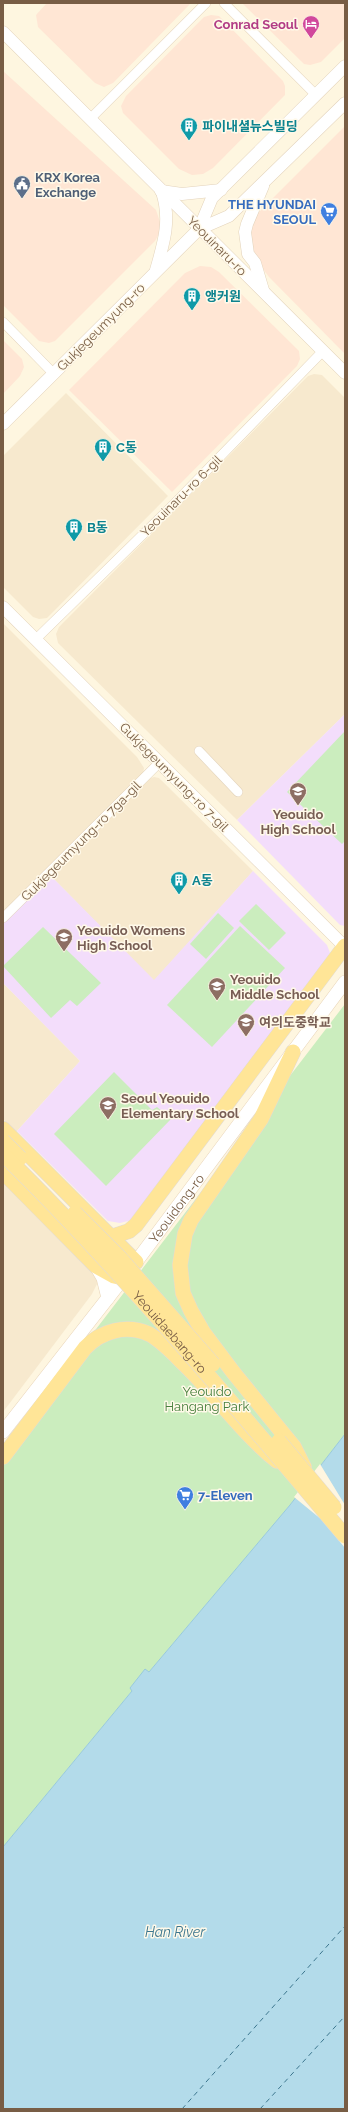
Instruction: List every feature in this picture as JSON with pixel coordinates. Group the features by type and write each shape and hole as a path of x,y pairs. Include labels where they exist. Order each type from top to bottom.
{"main road":[{"path":"111,1237 130,1231 136,1225 345,946"},
{"name":"Yeouidong-ro","path":"3,1432 136,1262 345,982"},
{"path":"293,1052 261,1119 201,1204 188,1227 182,1246 180,1265 183,1293 203,1332 294,1447 301,1475"},
{"path":"3,1129 136,1262"},
{"path":"3,1141 120,1257 301,1475 345,1520"},
{"name":"Yeouidaebang-ro","path":"3,1154 109,1263 301,1475 345,1536"},
{"path":"3,1172 96,1266 103,1278 108,1298"},
{"path":"96,1266 114,1276 123,1278"},
{"path":"3,1457 92,1341 102,1335 114,1331 136,1330 159,1340 203,1383 260,1447 301,1475"}],"street":[{"path":"90,119 206,3"},
{"path":"224,3 316,95"},
{"name":"Yeouinaru-ro","path":"3,32 345,373"},
{"name":"Gukjegeumyung-ro","path":"199,229 212,198 345,66"},
{"name":"Gukjegeumyung-ro","path":"3,424 199,229 229,216 345,103"},
{"path":"263,291 255,263 248,254 245,232 248,219 264,183"},
{"path":"155,273 167,231 166,204 161,191 182,194 221,190"},
{"path":"3,322 54,374"},
{"name":"Yeouinaru-ro 6-gil","path":"36,639 174,505 322,351"},
{"name":"Gukjegeumyung-ro 7-gil","path":"3,607 345,946"},
{"path":"199,751 238,792"},
{"name":"Gukjegeumyung-ro 7ga-gil","path":"3,918 159,763"}],"shaded area":[{"path":"47,3 191,3 113,83 104,87 95,83 38,27 36,15"},
{"name":"Conrad Seoul","path":"242,3 345,3 345,38 321,62 310,65 304,64"},
{"path":"211,15 219,16 283,81 285,86 285,95 213,168 203,174 192,175 179,169 123,113 121,106 126,96 204,17"},
{"path":"3,71 156,210 160,222 160,232 155,241 55,341 49,343 39,341 3,305"},
{"path":"345,126 345,354 269,277 254,257 250,231 256,215"},
{"path":"200,266 211,267 219,272 299,351 300,359 297,366 172,492 69,390 185,273"},
{"path":"3,340 22,359 24,367 20,376 3,394"},
{"path":"314,374 322,375 345,398 345,714 237,820 58,643 56,634 59,627 308,376"},
{"path":"66,393 168,496 47,618 39,619 33,617 3,587 3,456"},
{"path":"3,623 137,757 144,768 143,774 3,913"},
{"name":"Yeouido High School","path":"345,714 345,926 340,925 237,820"},
{"path":"154,777 159,778 253,871 154,981 51,876 149,779"},
{"path":"253,871 327,945 330,953 132,1220 120,1223 108,1221 17,1131 80,1061 3,983 3,924 51,876 154,980"},
{"path":"3,983 80,1061 16,1132 3,1119"},
{"path":"3,1180 96,1272 98,1282 92,1294 3,1412"}],"green space":[{"path":"345,731 345,841 342,844 287,792"},
{"path":"256,904 286,933 269,950 239,921"},
{"path":"218,913 234,928 206,959 190,944"},
{"path":"240,926 285,968 212,1047 167,1005"},
{"path":"43,927 101,983 77,1006 70,1000 51,1018 3,966"},
{"name":"Yeouido Hangang Park","path":"345,1004 345,1434 290,1505 149,1672 145,1670 130,1688 132,1691 3,1847 3,1454 54,1384"},
{"path":"114,1072 152,1110 157,1107 171,1119 106,1186 54,1134"}],"water":[{"name":"Han River","path":"345,1434 345,2109 3,2109 3,1847 132,1691 130,1688 145,1669 149,1672 290,1505"}],"pier":[{"path":"320,1464 345,1505 345,1548 322,1520 294,1497"}],"ferry route":[{"path":"182,2109 345,1926"},
{"path":"260,2109 345,2016"}],"place":[{"name":"Conrad Seoul","path":"311,39"},
{"name":"파이내셜뉴스빌딩","path":"189,141"},
{"name":"KRX Korea Exchange","path":"22,199"},
{"name":"THE HYUNDAI SEOUL","path":"329,226"},
{"name":"앵커원","path":"192,311"},
{"name":"C동","path":"103,462"},
{"name":"B동","path":"74,542"},
{"name":"Yeouido High School","path":"298,806"},
{"name":"A동","path":"179,895"},
{"name":"Yeouido Womens High School","path":"64,952"},
{"name":"Yeouido Middle School","path":"217,1001"},
{"name":"여의도중학교","path":"246,1037"},
{"name":"Seoul Yeouido Elementary School","path":"108,1120"},
{"name":"7-Eleven","path":"185,1510"}]}
